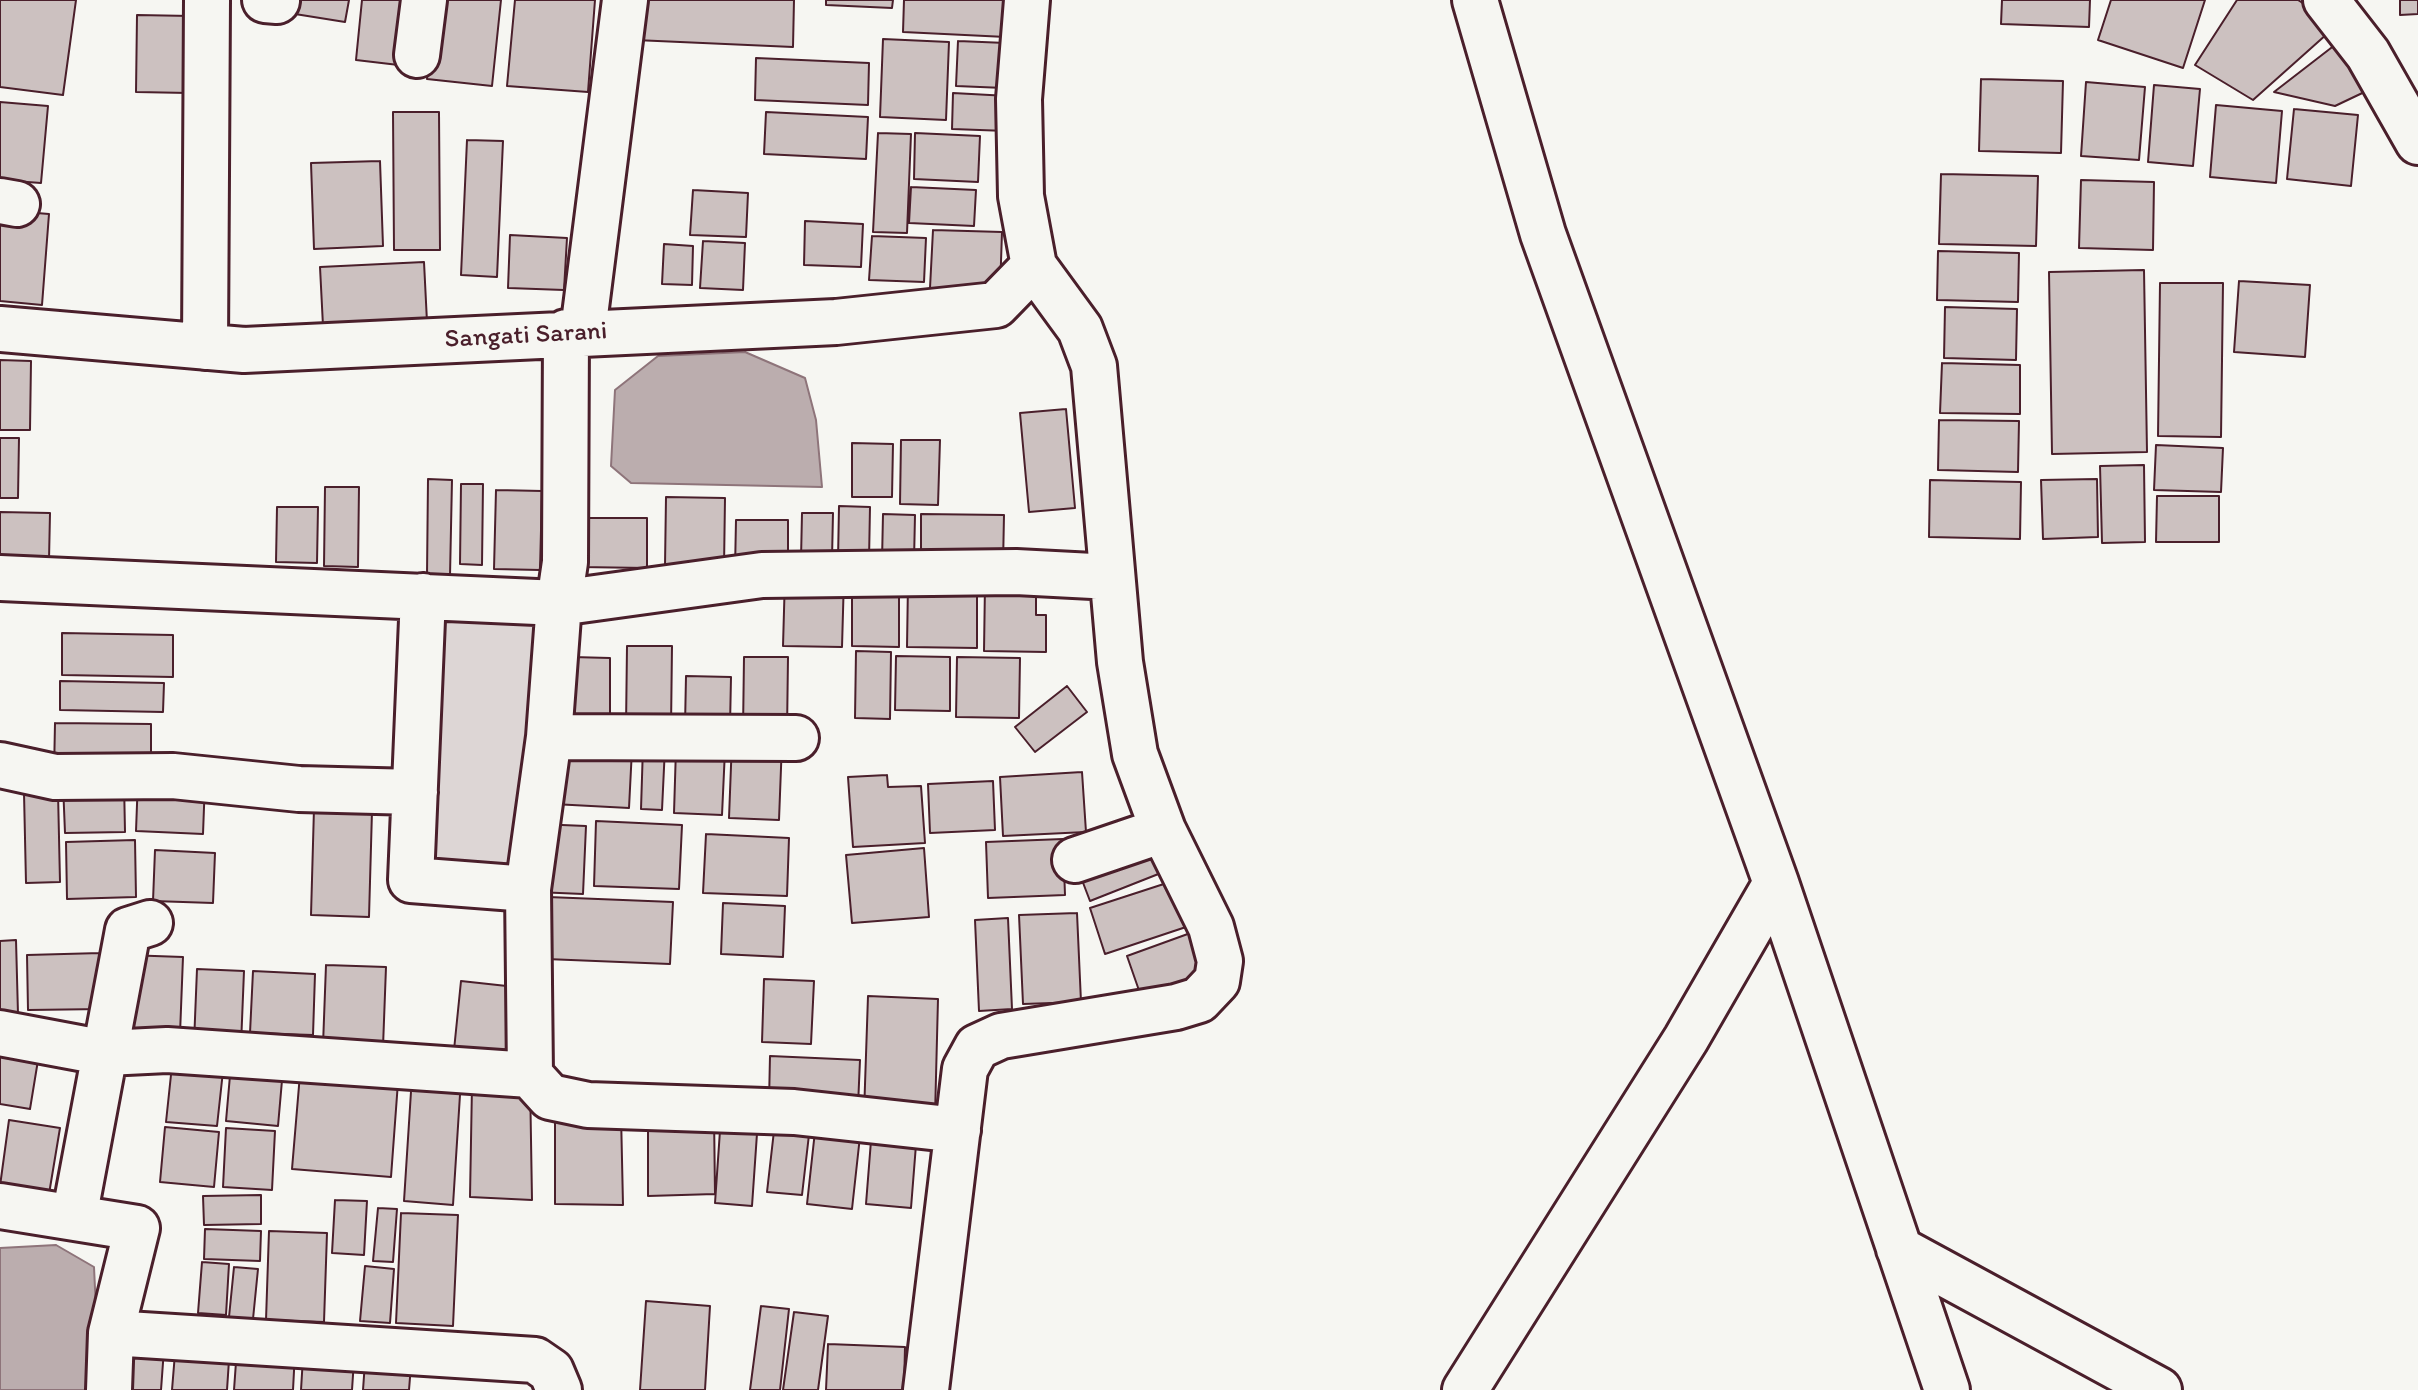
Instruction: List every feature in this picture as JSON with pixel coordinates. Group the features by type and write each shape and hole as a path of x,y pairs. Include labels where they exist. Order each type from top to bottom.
{"street":[{"path":"205,347 207,0"},
{"path":"417,55 424,0"},
{"path":"625,0 575,332 565,562 549,737 528,889 530,1075 550,1097 588,1105 794,1112 958,1130"},
{"path":"926,1390 965,1069 977,1047 1001,1036 1176,1007 1199,1000 1217,981 1220,961 1211,927 1163,830 1135,754 1120,662 1094,366 1080,329 1034,266 1021,196 1019,99 1027,0"},
{"path":"1475,0 1543,234 1776,883 1947,1390"},
{"path":"2326,0 2368,54 2418,142"},
{"name":"Sangati Sarani","path":"0,329 244,350 836,322 996,305 1034,266"},
{"path":"0,578 559,603 762,575 1016,572 1112,577"},
{"path":"423,596 411,880 528,889"},
{"path":"549,737 796,738"},
{"path":"0,765 55,777 173,776 299,789 415,792"},
{"path":"1075,860 1163,830"},
{"path":"1465,1390 1686,1039 1776,883"},
{"path":"74,1218 128,930 150,923"},
{"path":"0,1033 106,1053 167,1050 530,1075"},
{"path":"0,1206 137,1228 111,1333 109,1390"},
{"path":"1899,1249 2159,1390"},
{"path":"111,1333 465,1374 535,1360 551,1371 559,1390"}],"shaded area":[{"path":"745,352 805,378 816,420 822,487 631,483 611,466 615,390 658,356"},
{"path":"436,608 546,610 527,885 421,869"},
{"path":"56,1245 94,1267 98,1353 92,1390 0,1390 0,1248"}],"building":[{"path":"0,0 76,0 63,95 0,87"},
{"path":"297,0 349,0 345,22 295,14"},
{"path":"362,0 414,0 407,66 356,60"},
{"path":"436,0 501,0 492,86 427,79"},
{"path":"515,0 595,0 588,92 507,86"},
{"path":"636,0 794,0 793,47 635,40"},
{"path":"826,0 893,0 892,8 826,5"},
{"path":"904,0 1007,0 1006,37 903,32"},
{"path":"2002,0 2090,0 2089,27 2001,24"},
{"path":"2111,0 2205,0 2183,68 2098,40"},
{"path":"2237,0 2298,0 2337,25 2253,100 2195,65"},
{"path":"2400,0 2418,0 2418,14 2400,15"},
{"path":"137,15 191,16 189,93 136,92"},
{"path":"883,39 949,42 946,120 880,117"},
{"path":"958,41 1006,43 1004,88 956,86"},
{"path":"2340,41 2375,87 2335,106 2274,92"},
{"path":"756,58 869,63 868,105 755,100"},
{"path":"1981,79 2063,81 2061,153 1979,151"},
{"path":"2086,82 2145,87 2139,160 2081,156"},
{"path":"2154,85 2200,89 2193,166 2148,162"},
{"path":"953,93 1008,96 1007,131 952,129"},
{"path":"0,102 48,106 41,183 0,180"},
{"path":"2216,105 2282,111 2276,183 2210,177"},
{"path":"2294,109 2358,115 2351,186 2287,179"},
{"path":"393,112 439,112 440,250 394,250"},
{"path":"766,112 868,117 866,159 764,154"},
{"path":"878,133 911,134 907,233 873,232"},
{"path":"915,133 980,136 978,182 914,179"},
{"path":"467,140 503,141 497,277 461,275"},
{"path":"380,161 383,246 314,249 311,163"},
{"path":"1941,174 2038,176 2036,246 1939,244"},
{"path":"2081,180 2154,182 2153,250 2079,248"},
{"path":"911,187 976,190 974,226 909,223"},
{"path":"693,190 748,193 746,237 690,235"},
{"path":"0,210 49,214 42,305 0,301"},
{"path":"805,221 863,224 861,267 804,265"},
{"path":"933,230 1002,232 1000,291 930,288"},
{"path":"510,235 567,238 564,290 508,288"},
{"path":"872,236 926,238 924,282 869,280"},
{"path":"703,241 745,243 743,290 700,288"},
{"path":"664,244 693,246 692,285 662,284"},
{"path":"1938,251 2019,253 2018,302 1937,300"},
{"path":"424,262 427,322 323,326 320,267"},
{"path":"2144,270 2147,452 2052,454 2049,272"},
{"path":"2239,281 2310,285 2305,357 2234,352"},
{"path":"2160,283 2223,283 2221,437 2158,436"},
{"path":"1945,307 2017,309 2016,360 1944,358"},
{"path":"0,360 31,361 30,430 0,430"},
{"path":"1942,363 2020,365 2020,414 1940,413"},
{"path":"1066,409 1075,508 1029,512 1020,413"},
{"path":"1939,420 2019,421 2018,472 1938,470"},
{"path":"0,438 19,438 18,498 0,498"},
{"path":"901,440 940,440 938,505 900,504"},
{"path":"852,443 893,444 892,497 852,497"},
{"path":"2156,445 2223,448 2221,492 2154,490"},
{"path":"2144,465 2145,542 2102,543 2100,466"},
{"path":"428,479 452,480 450,576 427,575"},
{"path":"2097,479 2098,537 2043,539 2041,480"},
{"path":"1930,480 2021,482 2020,539 1929,537"},
{"path":"461,484 483,484 482,565 460,564"},
{"path":"325,487 359,487 358,567 324,566"},
{"path":"496,490 542,491 540,570 494,569"},
{"path":"2157,496 2219,496 2219,542 2156,542"},
{"path":"666,497 725,498 724,567 665,566"},
{"path":"839,506 870,507 869,560 838,560"},
{"path":"277,507 318,507 317,563 276,562"},
{"path":"0,512 50,513 49,560 0,560"},
{"path":"802,513 833,513 832,559 801,559"},
{"path":"883,514 915,515 914,561 882,561"},
{"path":"921,514 1004,515 1003,565 921,563"},
{"path":"580,518 647,518 647,568 579,567"},
{"path":"736,520 788,520 788,571 735,570"},
{"path":"785,576 844,577 842,647 783,646"},
{"path":"908,583 977,584 977,648 907,647"},
{"path":"985,584 1036,584 1036,615 1046,615 1046,652 984,651"},
{"path":"852,585 899,586 899,647 852,646"},
{"path":"62,633 173,635 173,677 62,675"},
{"path":"627,646 672,646 671,728 626,727"},
{"path":"856,651 891,652 890,719 855,718"},
{"path":"896,656 950,657 950,711 895,710"},
{"path":"572,657 610,658 610,730 571,730"},
{"path":"744,657 788,657 787,732 743,731"},
{"path":"957,657 1020,658 1019,718 956,717"},
{"path":"686,676 731,677 730,726 685,726"},
{"path":"60,681 164,683 163,712 60,710"},
{"path":"1067,686 1087,712 1035,752 1015,727"},
{"path":"55,723 151,724 151,774 54,773"},
{"path":"732,740 782,742 779,820 729,818"},
{"path":"555,746 632,749 629,808 553,804"},
{"path":"643,746 665,747 662,810 641,809"},
{"path":"676,748 725,750 722,815 674,813"},
{"path":"1082,772 1086,832 1003,836 1000,777"},
{"path":"887,775 888,787 921,786 925,843 853,847 848,777"},
{"path":"138,778 205,781 203,834 136,831"},
{"path":"993,781 995,830 930,833 928,784"},
{"path":"124,782 125,832 65,833 63,784"},
{"path":"58,792 60,882 26,883 24,793"},
{"path":"314,808 372,811 369,917 311,915"},
{"path":"596,821 682,825 679,889 594,886"},
{"path":"538,824 586,826 583,894 536,892"},
{"path":"706,834 789,838 787,896 703,893"},
{"path":"1153,836 1166,871 1090,901 1077,867"},
{"path":"1063,839 1065,895 988,898 986,842"},
{"path":"135,840 136,897 67,899 66,842"},
{"path":"924,848 929,917 852,923 846,855"},
{"path":"155,850 215,853 213,903 153,901"},
{"path":"1173,881 1189,926 1105,954 1090,908"},
{"path":"548,897 673,902 670,964 546,959"},
{"path":"723,903 785,906 783,957 721,954"},
{"path":"1077,913 1081,1002 1023,1004 1019,915"},
{"path":"1008,918 1012,1009 979,1011 975,920"},
{"path":"1196,931 1211,974 1142,999 1127,956"},
{"path":"16,940 18,1014 0,1014 0,941"},
{"path":"101,953 103,1009 28,1010 27,955"},
{"path":"126,955 183,957 180,1034 124,1032"},
{"path":"326,965 386,967 383,1047 323,1045"},
{"path":"197,969 244,971 241,1045 194,1043"},
{"path":"253,971 315,974 313,1035 250,1033"},
{"path":"764,979 814,981 811,1044 762,1042"},
{"path":"461,981 525,988 518,1056 454,1050"},
{"path":"868,996 938,999 935,1116 864,1114"},
{"path":"0,1041 40,1048 30,1109 0,1104"},
{"path":"173,1056 224,1062 217,1126 166,1122"},
{"path":"770,1056 860,1060 858,1106 769,1102"},
{"path":"231,1064 283,1069 278,1126 226,1121"},
{"path":"300,1074 398,1082 391,1177 292,1169"},
{"path":"412,1076 461,1079 453,1205 404,1201"},
{"path":"530,1079 532,1200 470,1197 472,1085"},
{"path":"621,1114 623,1205 555,1204 555,1117"},
{"path":"714,1114 715,1194 648,1196 648,1116"},
{"path":"721,1116 758,1119 752,1206 715,1203"},
{"path":"9,1120 60,1128 49,1194 0,1186"},
{"path":"775,1122 810,1126 802,1195 767,1192"},
{"path":"816,1122 861,1127 852,1209 807,1204"},
{"path":"165,1127 219,1132 214,1187 160,1182"},
{"path":"226,1128 275,1131 272,1190 223,1187"},
{"path":"872,1128 917,1132 911,1208 866,1204"},
{"path":"261,1195 261,1224 204,1225 203,1196"},
{"path":"335,1200 367,1201 364,1255 332,1253"},
{"path":"378,1208 397,1209 393,1262 373,1261"},
{"path":"401,1213 458,1215 453,1326 396,1323"},
{"path":"205,1229 261,1231 260,1261 204,1259"},
{"path":"269,1231 327,1233 324,1322 266,1320"},
{"path":"202,1262 229,1264 226,1315 198,1313"},
{"path":"365,1266 394,1269 390,1323 360,1321"},
{"path":"234,1267 258,1269 253,1319 229,1317"},
{"path":"646,1301 710,1306 705,1390 640,1390"},
{"path":"761,1306 789,1309 780,1390 750,1390"},
{"path":"794,1312 828,1316 818,1390 783,1390"},
{"path":"176,1341 230,1345 227,1390 172,1390"},
{"path":"828,1344 905,1347 904,1390 826,1390"},
{"path":"115,1345 164,1349 161,1390 112,1390"},
{"path":"237,1348 295,1352 293,1390 234,1390"},
{"path":"303,1357 354,1360 352,1390 301,1390"},
{"path":"365,1362 411,1365 409,1390 363,1390"}]}
